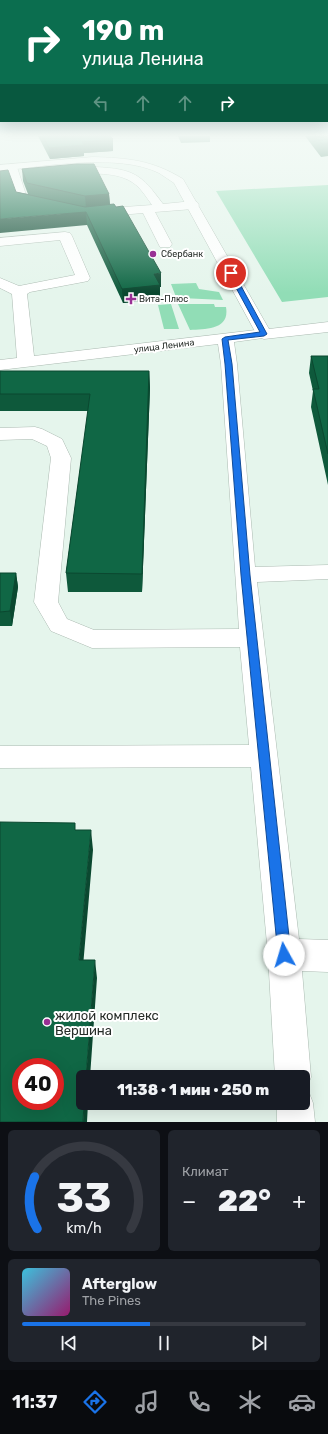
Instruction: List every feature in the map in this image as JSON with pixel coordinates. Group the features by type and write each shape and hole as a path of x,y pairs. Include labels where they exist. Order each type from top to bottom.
{"street":[{"path":"17,188 22,200 57,208"},
{"path":"144,188 160,208"},
{"path":"183,188 264,334"},
{"path":"86,214 193,205"},
{"path":"147,209 165,244"},
{"path":"0,242 65,236 83,278 26,288 19,292"},
{"path":"0,282 19,292"},
{"path":"19,292 26,362"},
{"name":"улица Ленина","path":"0,365 328,327"},
{"path":"225,339 245,575 284,955 292,1070"},
{"path":"0,434 35,433 55,443 61,458 46,602 59,625 92,639 252,638"},
{"path":"245,575 328,572"},
{"path":"0,757 264,756"},
{"path":"284,955 328,956"},
{"path":"295,1110 296,1122"}],"green space":[{"path":"265,188 328,188 328,297 282,302 216,191"},
{"path":"196,283 199,289 219,292 223,300 176,297 171,284"},
{"path":"171,304 179,329 164,329 158,305"},
{"path":"178,304 214,304 215,307 226,307 226,315 221,324 216,327 190,330"}],"building":[{"path":"0,188 15,188 16,192 85,207 114,204 116,207 123,206 161,273 154,274 160,285 122,289 86,212 0,219"},
{"path":"51,188 106,188 109,194 85,196"},
{"path":"311,356 328,356 328,454 313,389 319,389"},
{"path":"0,371 149,371 142,574 66,573 90,394 0,394"},
{"path":"0,573 16,573 10,611 0,612"},
{"name":"жилой комплекс Вершина","path":"0,822 75,823 75,830 91,830 79,960 95,960 87,1070 76,1070 76,1110 84,1110 83,1122 0,1122"}],"place":[{"name":"Сбербанк","path":"153,254"},
{"name":"Вита-Плюс","path":"131,299"},
{"name":"жилой комплекс Вершина","path":"47,1022"}],"route":[{"path":"231,273 264,334 225,339 245,575 284,955"}]}
